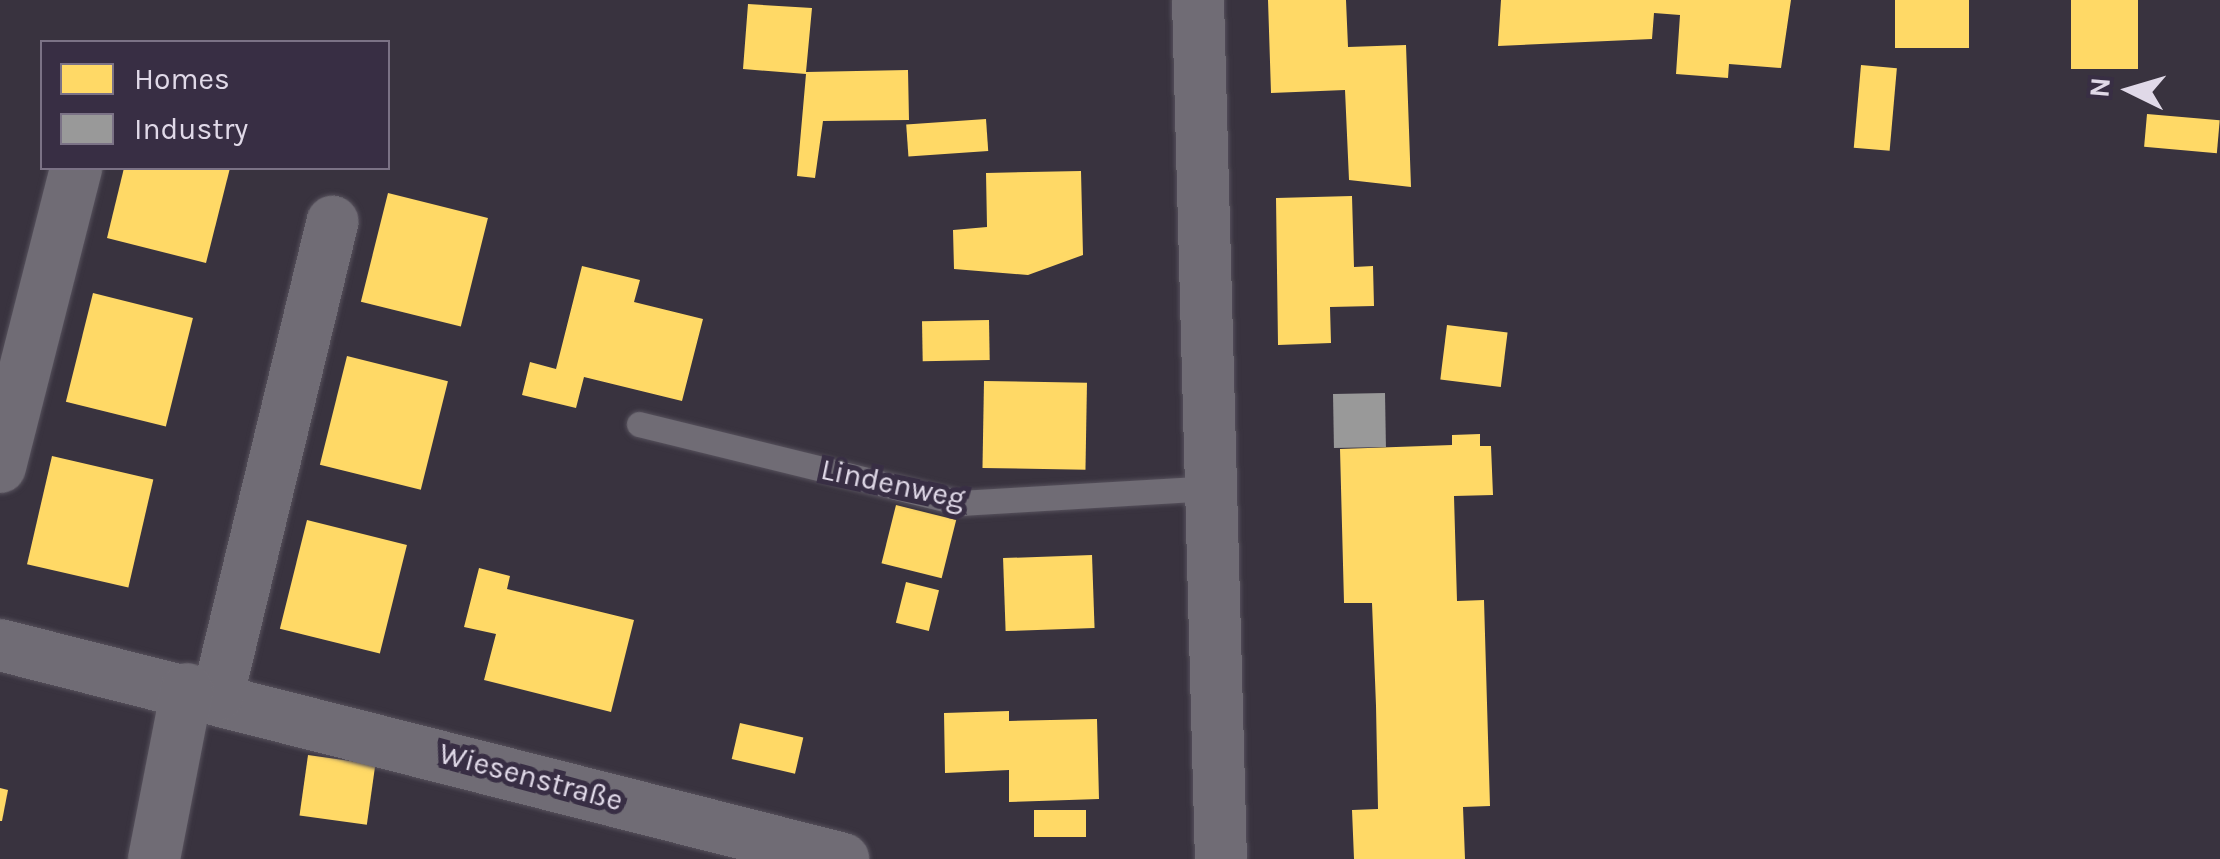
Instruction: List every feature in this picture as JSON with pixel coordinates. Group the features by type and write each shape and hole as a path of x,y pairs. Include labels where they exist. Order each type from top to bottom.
{"street":[{"path":"1198,0 1221,859"},
{"path":"0,467 75,170"},
{"path":"154,859 332,222"},
{"name":"Wiesenstraße","path":"0,645 202,692 844,859"}],"lane":[{"name":"Lindenweg","path":"640,424 960,503 1211,488"}],"building: Homes":[{"path":"1268,0 1346,0 1348,47 1406,45 1411,187 1349,180 1345,90 1271,93"},
{"path":"1501,0 1791,0 1781,68 1729,64 1728,78 1676,74 1680,15 1654,13 1652,39 1498,46"},
{"path":"1895,0 1969,0 1969,48 1895,48"},
{"path":"2071,0 2138,0 2138,69 2071,69"},
{"path":"748,4 812,8 806,72 908,70 909,120 823,121 815,178 797,176 806,74 743,69"},
{"path":"1861,65 1897,68 1890,151 1854,148"},
{"path":"2147,114 2220,120 2217,153 2144,147"},
{"path":"986,119 988,151 908,157 906,125"},
{"path":"124,170 229,170 206,263 107,238"},
{"path":"1081,171 1083,255 1028,275 954,269 953,230 987,227 986,173"},
{"path":"388,193 488,218 461,327 361,302"},
{"path":"1352,196 1354,267 1373,266 1374,306 1330,307 1331,343 1278,345 1276,198"},
{"path":"582,266 640,280 634,302 703,319 682,401 584,377 576,408 522,395 530,362 556,369"},
{"path":"93,293 193,318 166,427 66,402"},
{"path":"989,320 990,360 923,361 922,321"},
{"path":"1447,325 1508,332 1501,387 1440,380"},
{"path":"347,356 448,381 421,490 320,465"},
{"path":"984,381 1087,383 1085,470 982,468"},
{"path":"1480,434 1480,446 1491,446 1493,495 1454,496 1457,601 1484,600 1490,806 1463,807 1465,859 1354,859 1352,810 1378,809 1376,706 1372,603 1344,603 1340,449 1452,445 1452,435"},
{"path":"52,456 153,479 128,588 27,564"},
{"path":"896,505 956,520 942,578 881,563"},
{"path":"307,520 407,545 380,654 280,629"},
{"path":"1092,555 1095,628 1006,631 1003,558"},
{"path":"479,568 510,576 507,589 634,620 611,712 484,680 496,634 464,627"},
{"path":"906,582 939,590 929,631 896,623"},
{"path":"1009,711 1009,721 1097,719 1099,799 1009,802 1009,770 945,773 944,713"},
{"path":"740,723 803,738 795,774 732,759"},
{"path":"308,755 375,764 367,825 300,815"},
{"path":"0,788 8,790 2,821 0,821"},
{"path":"1034,810 1086,810 1086,837 1034,837"}],"building: Industry":[{"path":"1385,393 1386,447 1334,448 1333,394"}]}
